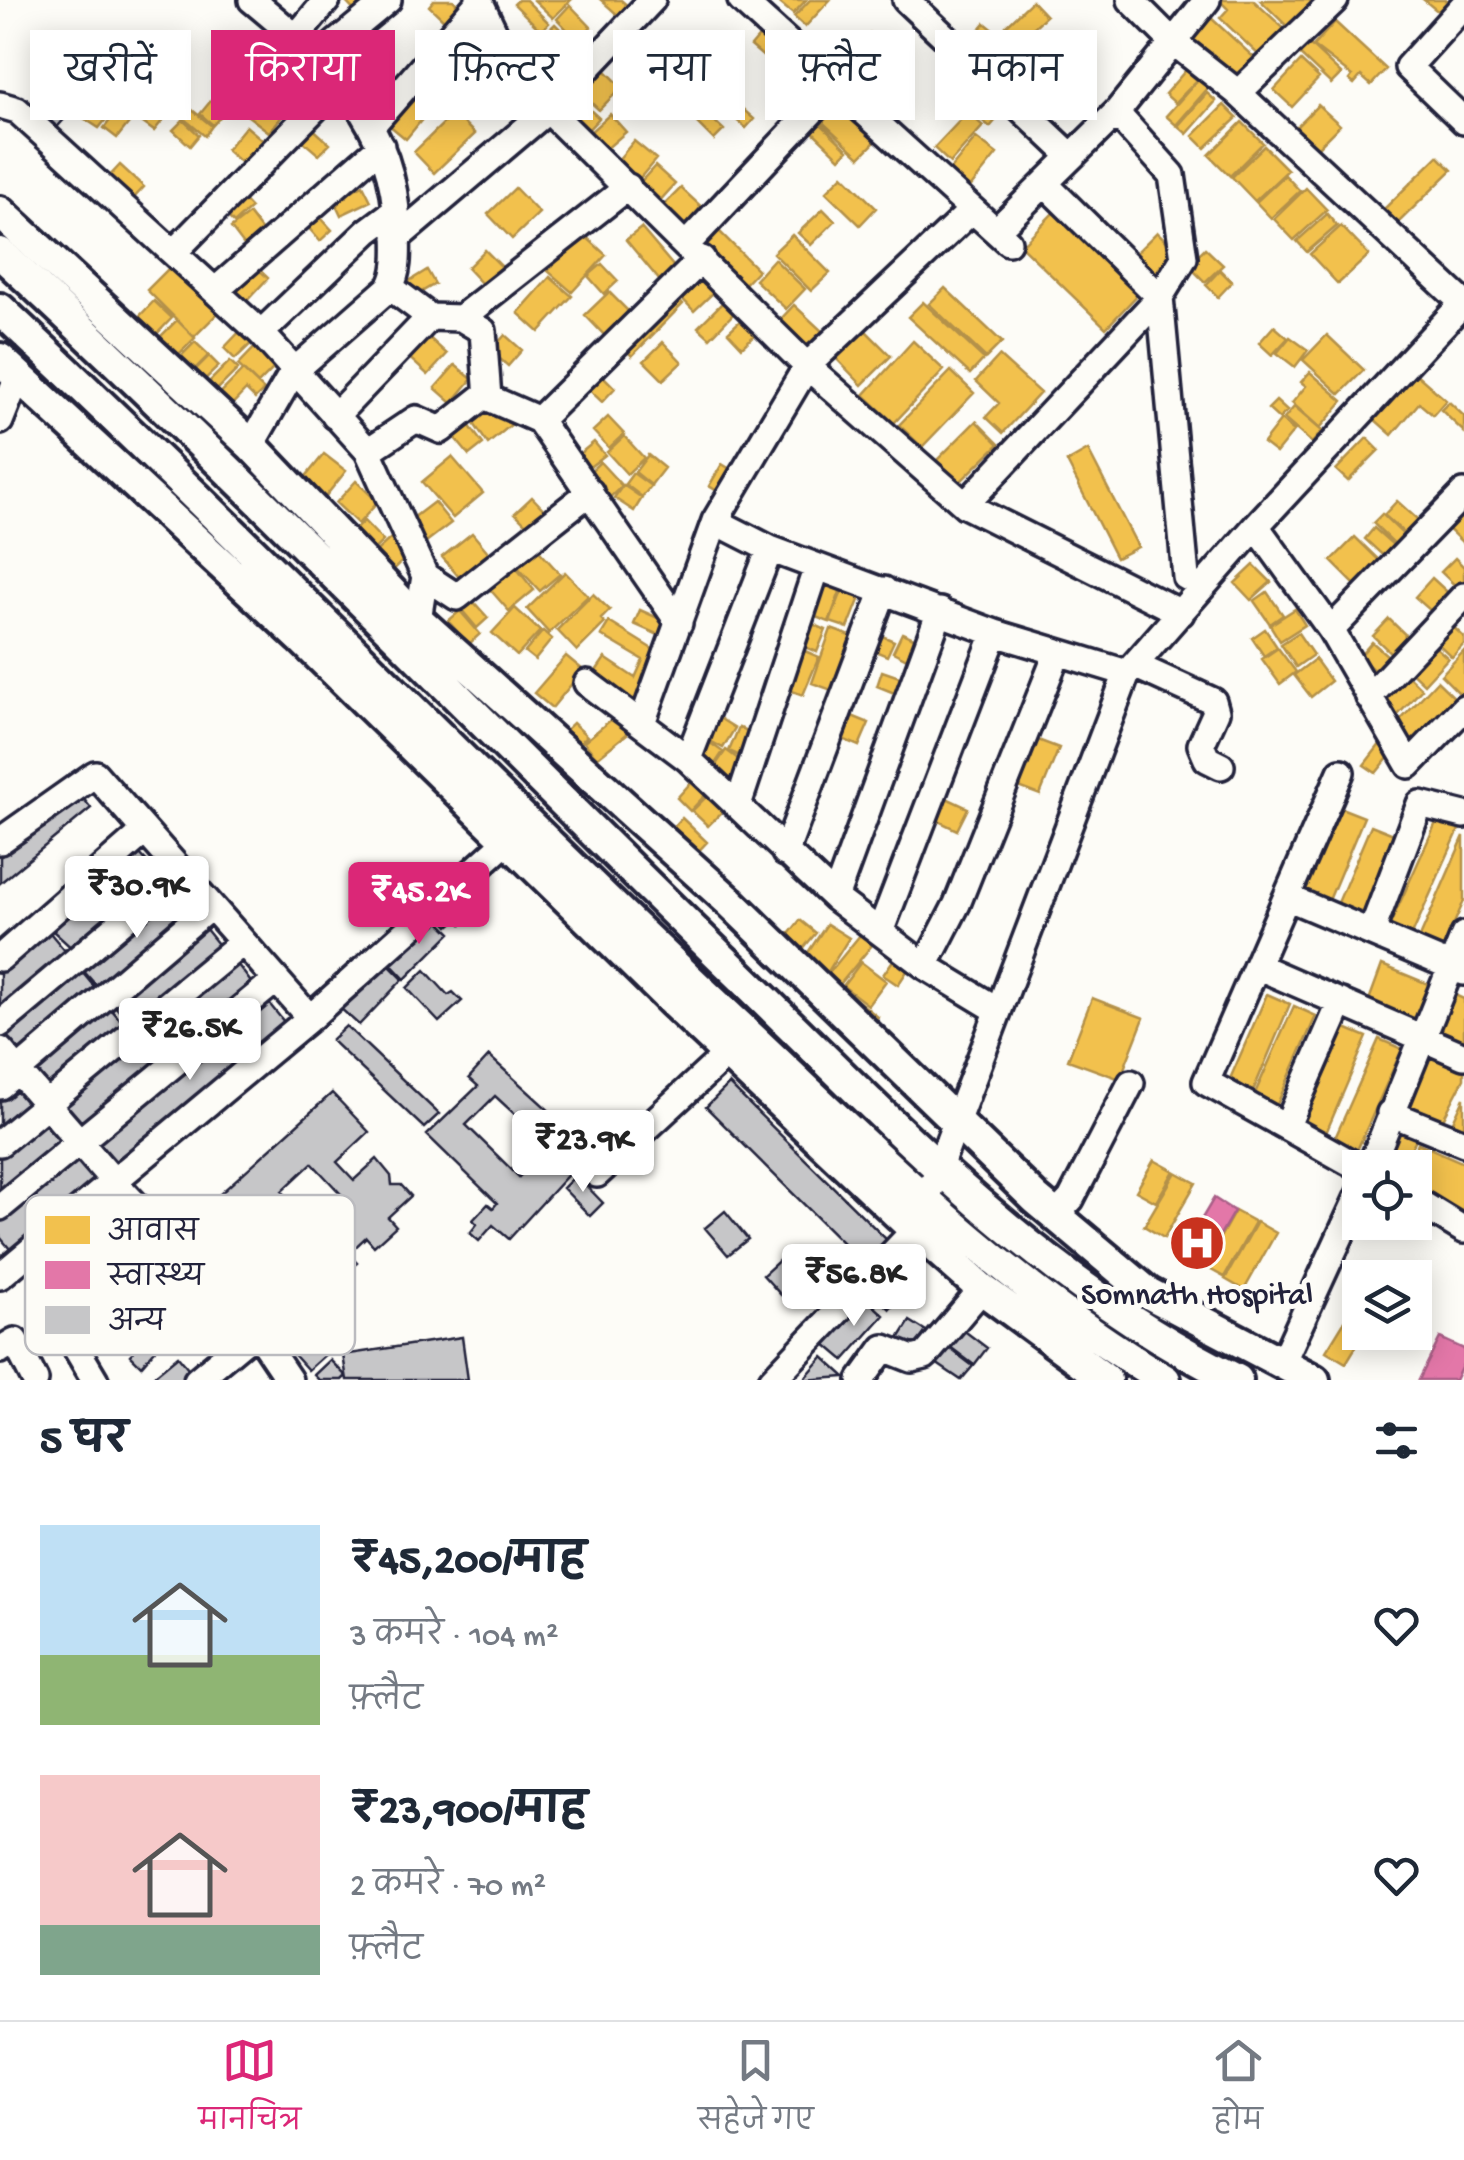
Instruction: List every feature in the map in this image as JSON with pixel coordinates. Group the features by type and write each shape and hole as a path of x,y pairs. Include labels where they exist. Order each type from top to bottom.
{"main road":[{"path":"0,212 251,446 418,620 728,901 1055,1216 1148,1294 1314,1380"},
{"path":"0,252 168,408 350,592 940,1168 1089,1294 1146,1333 1237,1380"},
{"path":"0,309 320,618 727,1054 982,1289 1089,1375"},
{"path":"9,368 300,638 507,841 586,900 992,1259 1165,1380"},
{"path":"340,542 350,592"}],"street":[{"path":"252,0 289,30"},
{"path":"301,30 327,0"},
{"path":"352,30 388,0"},
{"path":"215,291 377,135 479,0 493,30"},
{"path":"593,62 652,0"},
{"path":"742,0 773,30"},
{"path":"906,0 1071,156"},
{"path":"772,1380 916,1230 996,1010 1130,669 1256,526 1464,302 1238,92 1172,41 1131,0"},
{"path":"870,120 1002,236 1071,156 1116,113 1207,0"},
{"path":"1238,92 1334,0"},
{"path":"1464,4 1408,67 1464,121"},
{"path":"0,105 17,110 260,333 368,452 425,576 457,597 590,492"},
{"path":"965,504 1160,297 1184,258 1172,175 1116,113"},
{"path":"174,252 304,120"},
{"path":"251,446 293,372 390,287 396,276 396,212 377,135 366,120"},
{"path":"397,238 536,120"},
{"path":"558,120 807,366 965,504 1181,613"},
{"path":"539,420 694,252 807,120"},
{"path":"1046,184 1160,297 1186,578"},
{"path":"461,318 628,187"},
{"path":"642,724 715,521 807,366 971,211"},
{"path":"260,333 368,231 396,212"},
{"path":"390,287 430,317 461,318 485,336 488,398"},
{"path":"335,416 430,317"},
{"path":"0,421 9,368"},
{"path":"368,452 416,419 440,430 484,396 539,420 679,624"},
{"path":"1332,630 1464,493"},
{"path":"715,521 817,567 995,633 1057,654 1130,669 1213,700 1216,712 1202,745 1207,759 1221,766"},
{"path":"1256,526 1332,630 1409,764 1464,708"},
{"path":"688,759 770,548"},
{"path":"738,806 817,567"},
{"path":"418,620 425,576"},
{"path":"785,853 884,590"},
{"path":"1369,697 1464,596"},
{"path":"836,898 940,611"},
{"path":"880,932 995,633"},
{"path":"925,966 957,904 1057,654"},
{"path":"587,683 688,759 836,898 925,966 996,1010"},
{"path":"1341,772 1206,1082 1342,1157"},
{"path":"0,841 95,774 310,1018"},
{"path":"1372,930 1415,810 1420,804 1464,814"},
{"path":"0,958 145,831"},
{"path":"102,1195 310,1018 507,841"},
{"path":"0,1024 181,872"},
{"path":"1289,898 1457,969"},
{"path":"9,1079 211,906"},
{"path":"1377,1150 1457,969 1464,935"},
{"path":"0,1144 243,942"},
{"path":"1259,966 1464,1056"},
{"path":"0,1207 276,980"},
{"path":"1288,1124 1341,1002"},
{"path":"0,1050 9,1079 47,1104 128,1195"},
{"path":"597,1174 727,1054"},
{"path":"1055,1216 1071,1199 1130,1083"},
{"path":"1390,1113 1464,1142"},
{"path":"1432,1210 1464,1230"},
{"path":"1281,1365 1342,1232"},
{"path":"0,1276 25,1256"},
{"path":"860,1380 884,1348 912,1359 926,1356 982,1289"},
{"path":"0,1350 14,1341 35,1380"},
{"path":"80,1355 95,1380"},
{"path":"196,1380 227,1355"},
{"path":"272,1355 289,1380"}],"building: आवास":[{"path":"344,0 364,0 371,6 361,18"},
{"path":"434,0 453,0 463,10 449,25 429,6"},
{"path":"526,0 549,23 540,30 514,4"},
{"path":"534,0 571,0 553,18"},
{"path":"601,0 621,0 630,8 621,18"},
{"path":"776,0 806,0 793,14"},
{"path":"810,0 830,0 805,27 794,17"},
{"path":"1219,0 1253,0 1291,35 1266,62 1220,18 1228,9"},
{"path":"1260,0 1309,0 1320,10 1296,35"},
{"path":"1424,0 1446,0 1455,7 1446,18"},
{"path":"1032,1 1046,16 1031,30 1010,30 1006,26"},
{"path":"570,5 591,27 567,30 557,19"},
{"path":"1210,17 1261,64 1241,85 1191,38"},
{"path":"1335,22 1386,69 1371,85 1361,76 1354,84 1349,80 1352,76 1313,46"},
{"path":"762,33 765,58 751,46"},
{"path":"1304,39 1341,74 1331,84 1294,49"},
{"path":"1301,61 1319,78 1292,107 1274,90"},
{"path":"605,70 613,78 613,96 599,110 593,104 593,82"},
{"path":"1186,70 1197,80 1175,103 1165,94"},
{"path":"395,76 403,85 395,92"},
{"path":"1198,80 1208,88 1176,125 1166,116"},
{"path":"1207,93 1216,101 1187,134 1178,126"},
{"path":"412,97 415,99 415,120 422,120 406,139 389,125"},
{"path":"211,101 211,120 217,120 213,125 200,114"},
{"path":"1224,105 1237,118 1205,148 1193,136"},
{"path":"1318,105 1340,125 1317,148 1295,128"},
{"path":"191,109 212,126 205,136 185,120 191,120"},
{"path":"745,111 754,119 746,128 736,120 745,120"},
{"path":"593,113 599,118 584,134 569,120 593,120"},
{"path":"610,114 626,132 605,150 589,133"},
{"path":"87,120 105,120 99,128"},
{"path":"110,120 131,120 117,138 104,128"},
{"path":"146,120 163,120 154,131 143,123"},
{"path":"183,120 199,135 190,146 173,130"},
{"path":"253,120 279,120 269,132"},
{"path":"447,120 461,120 475,134 434,173 414,152"},
{"path":"694,120 713,120 724,130 714,140"},
{"path":"820,120 862,120 880,137 860,157"},
{"path":"960,120 977,120 983,126 950,163 934,148"},
{"path":"1242,122 1263,143 1230,176 1209,155"},
{"path":"820,123 848,150 840,158 812,131"},
{"path":"309,125 330,144 319,155 298,137"},
{"path":"246,126 266,143 246,167 226,150"},
{"path":"976,138 997,154 968,190 947,173"},
{"path":"634,141 656,159 634,185 612,167"},
{"path":"1264,146 1288,170 1255,201 1232,177"},
{"path":"1438,156 1452,170 1398,223 1384,209"},
{"path":"120,165 144,187 131,201 107,179"},
{"path":"655,166 675,184 656,205 636,187"},
{"path":"843,175 876,208 860,225 826,192"},
{"path":"1285,175 1300,191 1271,218 1256,202"},
{"path":"363,185 371,201 341,215 334,200"},
{"path":"515,188 539,213 512,239 488,214"},
{"path":"681,188 706,211 684,235 658,211"},
{"path":"1306,188 1327,210 1294,240 1274,219"},
{"path":"239,195 251,208 234,223 222,211"},
{"path":"311,207 332,230 320,241 299,217"},
{"path":"823,209 835,221 811,245 798,233"},
{"path":"1057,209 1142,290 1106,328 1021,246"},
{"path":"249,214 265,235 247,249 231,228"},
{"path":"1327,214 1337,226 1307,252 1297,241"},
{"path":"1341,226 1369,255 1338,284 1310,254"},
{"path":"715,227 758,270 740,289 696,246"},
{"path":"641,228 680,274 665,287 626,240"},
{"path":"1157,232 1176,250 1154,273 1134,255"},
{"path":"583,234 606,255 572,292 548,271"},
{"path":"792,235 830,273 811,291 773,253"},
{"path":"1205,248 1223,265 1205,282 1188,265"},
{"path":"485,250 502,267 483,285 467,268"},
{"path":"178,259 225,306 194,337 147,290"},
{"path":"774,259 805,289 786,309 755,280"},
{"path":"252,263 268,278 242,306 226,291"},
{"path":"602,264 618,281 604,294 588,276"},
{"path":"427,270 435,284 411,298 403,285"},
{"path":"1220,270 1232,282 1218,297 1206,285"},
{"path":"695,274 713,293 694,311 676,292"},
{"path":"550,277 572,296 539,332 518,313"},
{"path":"945,288 1002,342 986,358 929,304"},
{"path":"609,292 633,316 609,340 585,315"},
{"path":"671,292 683,304 632,356 619,343"},
{"path":"154,301 172,318 147,344 129,327"},
{"path":"923,302 984,359 970,374 908,317"},
{"path":"722,303 733,314 710,338 698,327"},
{"path":"794,305 822,331 808,346 780,320"},
{"path":"742,319 756,334 742,347 728,332"},
{"path":"177,320 195,338 167,366 149,348"},
{"path":"247,324 259,336 235,359 224,348"},
{"path":"859,324 891,356 862,385 830,352"},
{"path":"1274,326 1288,338 1272,355 1259,343"},
{"path":"424,333 447,354 428,375 405,354"},
{"path":"505,335 522,350 508,366 491,351"},
{"path":"1327,335 1364,370 1340,394 1303,360"},
{"path":"1290,337 1308,350 1295,367 1277,353"},
{"path":"262,340 282,360 258,384 238,365"},
{"path":"913,341 944,370 894,423 864,395"},
{"path":"195,342 209,355 184,380 171,366"},
{"path":"663,342 682,362 663,380 644,361"},
{"path":"209,356 219,366 197,387 188,377"},
{"path":"999,356 1040,393 1003,433 986,417 999,403 976,381"},
{"path":"230,361 238,369 206,401 198,393"},
{"path":"455,365 472,379 452,403 435,388"},
{"path":"595,368 615,388 602,402 581,382"},
{"path":"243,370 264,390 255,399 246,390 221,416 209,405"},
{"path":"951,371 974,393 922,447 899,425"},
{"path":"1310,372 1343,401 1320,428 1292,403 1306,386 1301,382"},
{"path":"1415,373 1446,400 1433,415 1419,403 1392,435 1374,419"},
{"path":"1276,401 1287,411 1279,419 1268,409"},
{"path":"1449,402 1464,416 1464,432 1441,410"},
{"path":"1294,407 1322,431 1312,443 1284,419"},
{"path":"499,413 512,424 488,444 470,418"},
{"path":"608,417 624,434 609,448 593,431"},
{"path":"1281,420 1294,431 1276,453 1263,443"},
{"path":"976,421 999,444 959,483 936,461"},
{"path":"469,425 483,444 469,455 454,437"},
{"path":"624,436 644,458 627,474 607,452"},
{"path":"1367,438 1379,450 1348,481 1336,470"},
{"path":"594,442 605,455 582,473 572,460"},
{"path":"1088,450 1138,547 1116,558 1067,462"},
{"path":"324,454 346,471 321,502 299,485"},
{"path":"648,455 664,468 651,485 635,472"},
{"path":"452,457 483,493 453,518 422,482"},
{"path":"600,462 622,486 605,502 583,478"},
{"path":"722,464 735,472 722,494 709,486"},
{"path":"633,473 651,486 642,497 625,484"},
{"path":"356,481 378,502 358,524 336,503"},
{"path":"623,485 642,498 634,511 614,498"},
{"path":"532,497 551,517 535,533 515,513"},
{"path":"1397,501 1426,527 1413,541 1384,515"},
{"path":"434,502 451,523 422,545 405,524"},
{"path":"1464,506 1464,544 1441,522"},
{"path":"1382,514 1411,542 1402,551 1373,523"},
{"path":"364,521 383,541 362,561 342,541"},
{"path":"1374,528 1401,552 1391,563 1365,539"},
{"path":"472,533 494,559 464,583 442,557"},
{"path":"1355,537 1387,568 1363,593 1331,561"},
{"path":"391,538 408,556 389,574 372,555"},
{"path":"533,544 560,574 540,591 513,562"},
{"path":"1455,558 1464,567 1464,594 1441,572"},
{"path":"513,564 534,590 509,611 487,586"},
{"path":"1254,565 1271,582 1251,600 1235,583"},
{"path":"565,572 588,596 549,633 527,609"},
{"path":"825,574 844,581 829,622 810,615"},
{"path":"847,578 865,585 848,628 830,622"},
{"path":"1432,578 1456,600 1439,618 1415,597"},
{"path":"1267,592 1283,615 1270,624 1254,601"},
{"path":"593,594 610,610 601,619 605,623 577,651 557,630"},
{"path":"472,600 488,618 477,628 461,609"},
{"path":"515,608 540,631 517,656 492,633"},
{"path":"1295,609 1305,625 1280,641 1270,625"},
{"path":"640,610 667,622 661,636 634,624"},
{"path":"460,611 480,634 469,644 448,621"},
{"path":"1389,619 1412,641 1396,658 1373,636"},
{"path":"1447,621 1464,637 1464,644 1452,657 1432,638"},
{"path":"609,622 662,655 642,709 592,677 605,658 635,678 643,660 601,635"},
{"path":"808,622 826,630 817,652 798,644"},
{"path":"831,629 859,639 840,693 812,683"},
{"path":"1265,629 1277,647 1264,656 1252,638"},
{"path":"543,631 552,639 535,660 525,652"},
{"path":"875,633 894,641 887,656 868,648"},
{"path":"902,633 923,642 913,662 893,652"},
{"path":"1298,633 1313,655 1296,667 1281,644"},
{"path":"1428,640 1448,658 1424,684 1405,666"},
{"path":"1372,642 1396,663 1383,678 1359,657"},
{"path":"1278,648 1296,672 1280,684 1262,659"},
{"path":"800,649 819,657 803,695 784,688"},
{"path":"1464,651 1464,696 1463,697 1441,675"},
{"path":"566,656 583,670 552,708 534,693"},
{"path":"1315,659 1331,681 1311,697 1294,675"},
{"path":"882,671 908,680 902,696 877,686"},
{"path":"1404,672 1422,689 1397,716 1379,699"},
{"path":"1437,681 1461,704 1420,748 1396,725"},
{"path":"842,712 869,723 859,746 833,735"},
{"path":"619,713 633,729 597,758 584,742"},
{"path":"716,716 735,728 723,748 703,737"},
{"path":"573,723 587,736 571,752 557,738"},
{"path":"739,727 760,737 749,760 729,751"},
{"path":"1030,737 1059,748 1040,795 1011,784"},
{"path":"706,740 723,752 711,770 694,758"},
{"path":"1381,743 1393,752 1376,773 1364,765"},
{"path":"726,750 745,764 730,785 711,772"},
{"path":"695,778 709,791 690,811 677,798"},
{"path":"710,793 726,808 708,826 692,811"},
{"path":"940,795 968,808 957,830 930,817"},
{"path":"1341,808 1364,817 1327,905 1304,895"},
{"path":"1439,816 1461,825 1411,937 1389,927"},
{"path":"682,818 707,842 690,860 665,836"},
{"path":"1371,825 1396,835 1362,916 1337,905"},
{"path":"1464,836 1464,901 1439,957 1417,944"},
{"path":"800,920 816,933 797,956 782,943"},
{"path":"827,924 849,938 824,978 801,963"},
{"path":"865,929 877,939 832,994 820,984"},
{"path":"896,956 911,965 898,985 883,975"},
{"path":"861,962 886,981 868,1005 843,986"},
{"path":"1382,965 1433,986 1416,1025 1368,1003"},
{"path":"848,993 878,1017 869,1028 839,1005"},
{"path":"1450,993 1464,999 1464,1046 1438,1032"},
{"path":"1267,994 1290,1004 1250,1098 1226,1088"},
{"path":"1092,998 1144,1018 1120,1079 1068,1060"},
{"path":"1294,1006 1316,1016 1275,1109 1252,1100"},
{"path":"1343,1027 1367,1037 1323,1140 1302,1126"},
{"path":"1379,1039 1402,1049 1357,1150 1342,1152 1331,1147"},
{"path":"1432,1052 1464,1068 1464,1079 1440,1125 1402,1112"},
{"path":"1464,1098 1464,1134 1450,1128"},
{"path":"1400,1126 1418,1135 1410,1150 1389,1150"},
{"path":"1418,1143 1464,1163 1464,1216 1432,1202 1432,1150 1415,1150"},
{"path":"1154,1160 1174,1171 1156,1202 1136,1191"},
{"path":"1176,1172 1196,1183 1164,1238 1144,1226"},
{"path":"1235,1211 1255,1222 1224,1277 1204,1266"},
{"path":"1257,1222 1276,1233 1244,1290 1225,1279"},
{"path":"1342,1325 1342,1350 1354,1350 1346,1363 1326,1351"}],"building: स्वास्थ्य":[{"path":"1214,1198 1234,1211 1203,1264 1182,1252"},
{"path":"1440,1338 1464,1349 1464,1362 1455,1380 1419,1380"}],"building: अन्य":[{"path":"38,120 63,120 52,133"},
{"path":"78,792 91,808 0,883 0,857"},
{"path":"138,852 164,880 76,952 53,931"},
{"path":"467,884 480,896 471,905 476,910 462,924 457,919 449,926 437,913"},
{"path":"168,889 192,918 102,992 81,968"},
{"path":"434,916 451,933 405,979 388,961"},
{"path":"201,923 226,954 133,1029 109,998"},
{"path":"46,928 71,958 0,1016 0,965"},
{"path":"232,957 256,989 169,1057 144,1026"},
{"path":"385,961 403,979 359,1025 340,1008"},
{"path":"76,965 101,995 20,1060 0,1036"},
{"path":"425,970 448,995 453,992 462,1001 439,1022 407,988"},
{"path":"263,996 289,1028 112,1171 88,1143"},
{"path":"105,1002 130,1031 53,1094 29,1065"},
{"path":"346,1026 439,1114 424,1128 331,1040"},
{"path":"142,1030 169,1061 84,1132 57,1101"},
{"path":"489,1056 575,1134 559,1152 575,1167 509,1239 493,1225 479,1241 470,1233 477,1224 473,1220 488,1204 493,1208 497,1203 427,1135 478,1086 469,1078","holes":["495,1096 548,1145 519,1177 466,1125"]},
{"path":"17,1079 40,1107 0,1139 0,1093"},
{"path":"729,1084 889,1242 859,1272 846,1260 853,1253 706,1107"},
{"path":"332,1093 369,1132 337,1162 354,1180 377,1159 391,1176 392,1185 401,1185 411,1196 388,1217 396,1226 374,1246 366,1237 355,1247 355,1195 342,1195 312,1163 282,1191 286,1195 220,1195"},
{"path":"45,1113 72,1145 0,1205 0,1150"},
{"path":"78,1152 104,1183 89,1195 26,1195"},
{"path":"576,1175 603,1203 590,1216 563,1188"},
{"path":"25,1195 25,1247 15,1255 0,1237 0,1216"},
{"path":"725,1211 748,1239 728,1255 705,1228"},
{"path":"785,1255 803,1275 781,1295 763,1275"},
{"path":"896,1262 916,1280 890,1309 870,1291"},
{"path":"864,1297 884,1315 844,1360 824,1343"},
{"path":"910,1321 926,1331 914,1350 898,1340"},
{"path":"954,1323 987,1348 974,1365 941,1340"},
{"path":"462,1337 468,1380 347,1380 343,1355"},
{"path":"940,1341 973,1366 961,1380 927,1357"},
{"path":"130,1355 151,1355 141,1366"},
{"path":"294,1355 325,1355 308,1370"},
{"path":"178,1356 193,1374 186,1380 149,1380"},
{"path":"823,1357 845,1377 803,1380"},
{"path":"330,1360 346,1376 342,1380 319,1380 314,1375"}],"place":[{"name":"Somnath Hospital","path":"1197,1243"}]}
